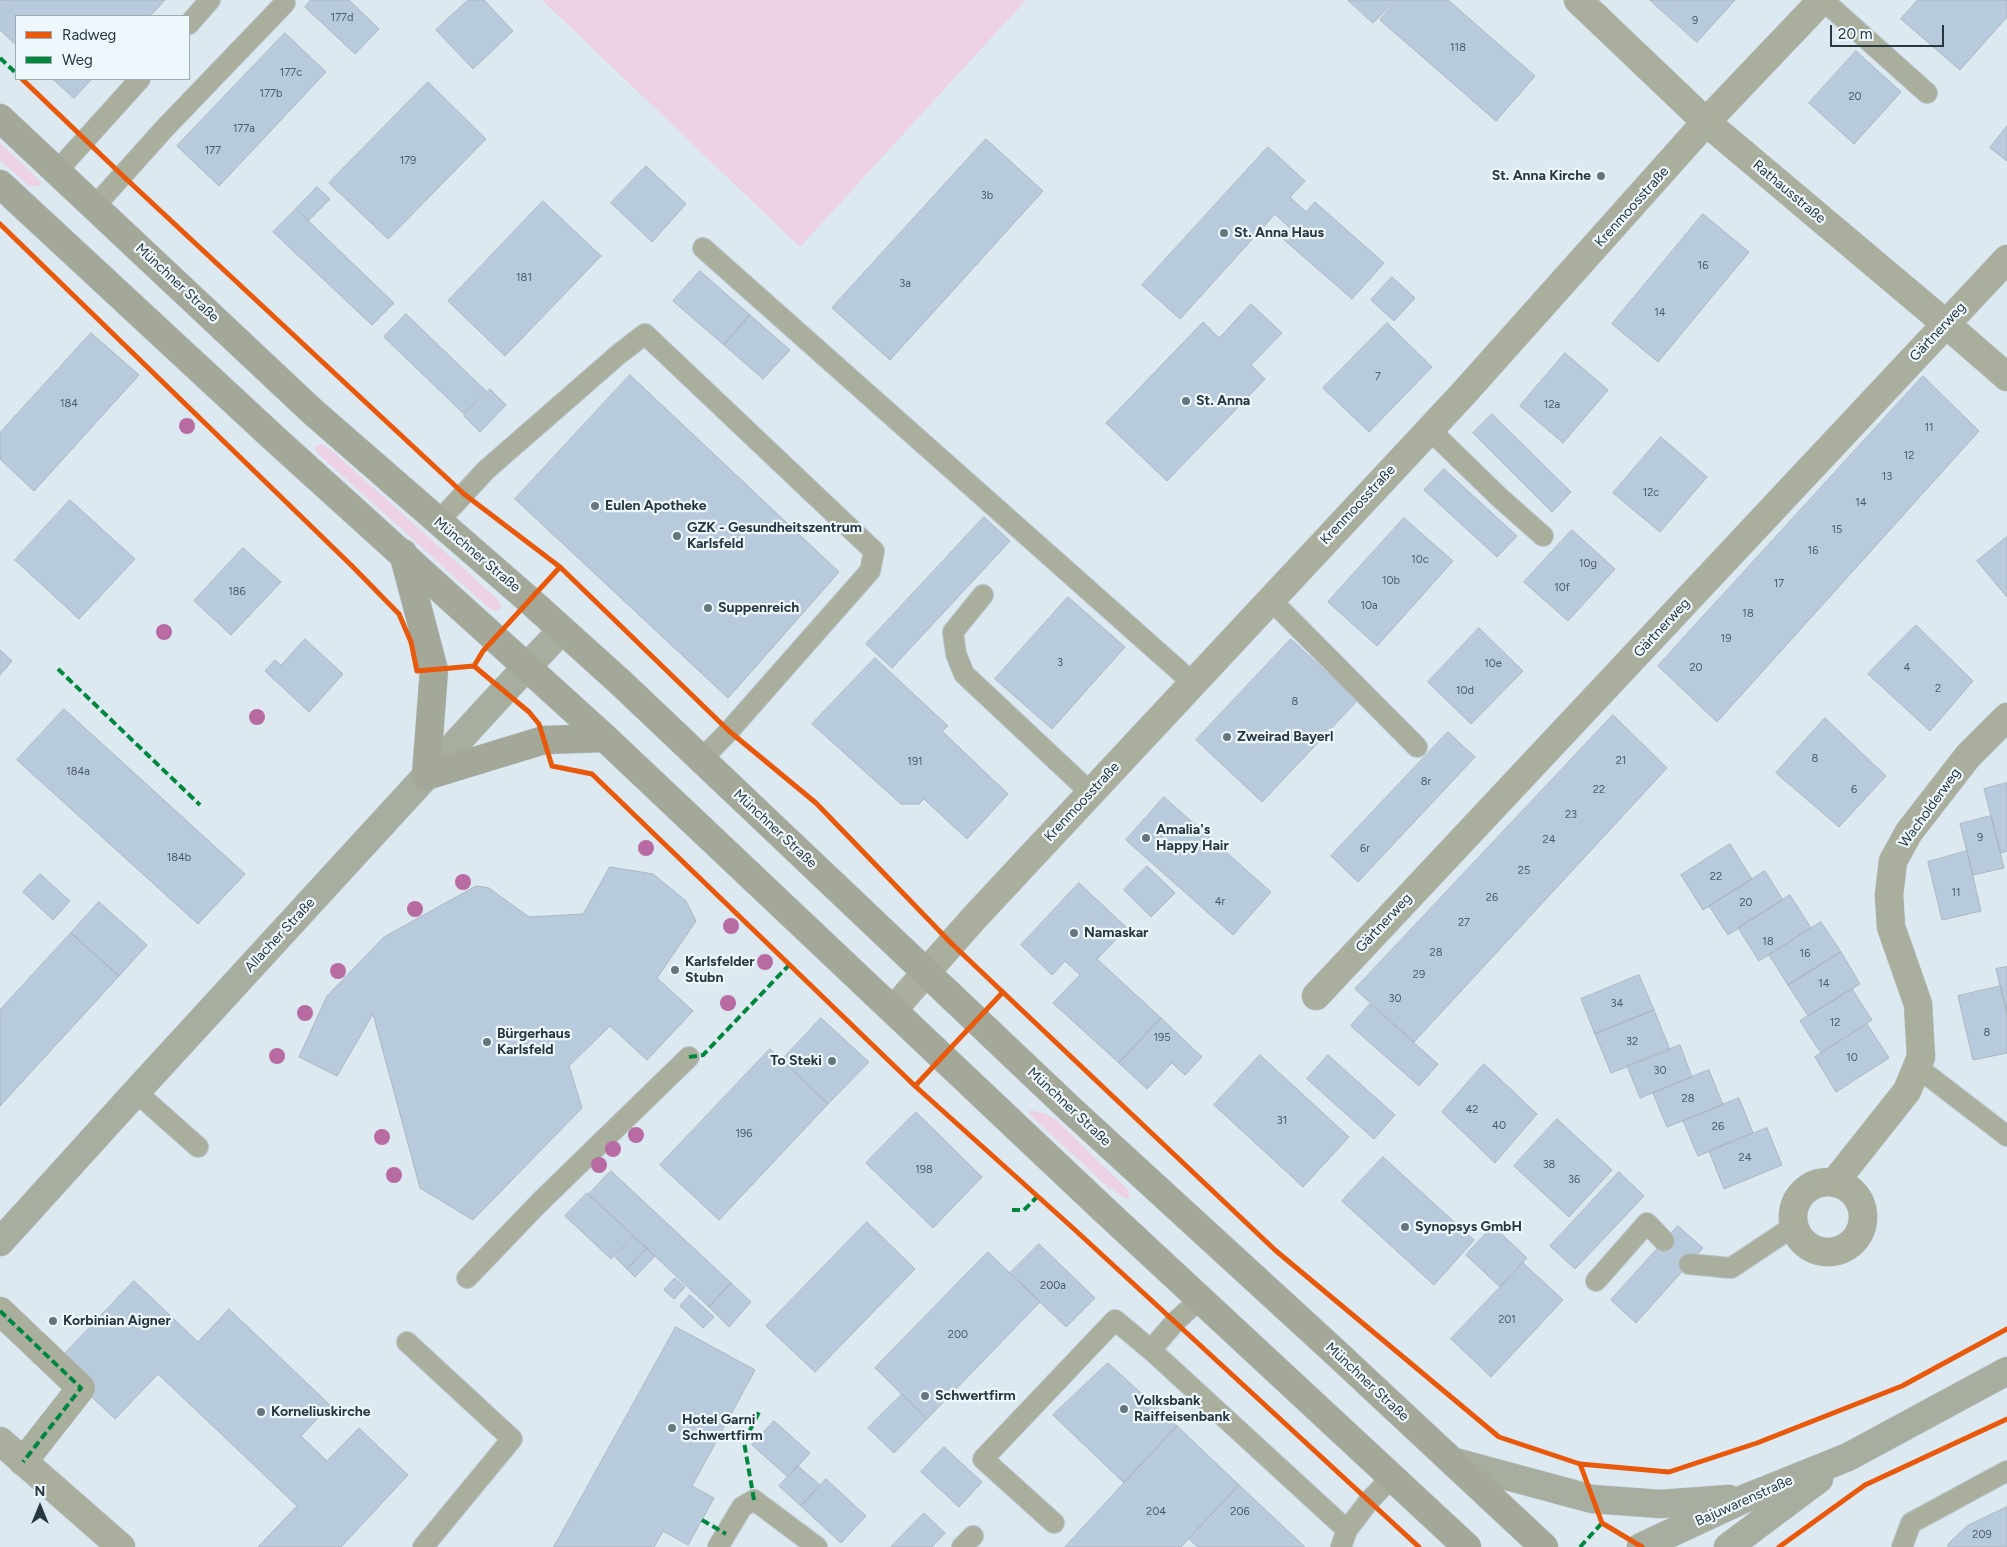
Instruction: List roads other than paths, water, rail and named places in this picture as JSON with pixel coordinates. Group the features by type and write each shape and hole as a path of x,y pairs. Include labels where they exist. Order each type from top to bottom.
{"main road":[{"name":"Münchner Straße","path":"0,118 313,412 530,600 702,759 1069,1108 1455,1462 1544,1547"},
{"path":"0,184 276,440 605,738 1101,1207 1393,1476 1467,1547"},
{"path":"402,554 434,670 426,776 544,740 605,738"},
{"name":"Allacher Straße","path":"0,1242 562,630"},
{"name":"Bajuwarenstraße","path":"1641,1547 1746,1498 1848,1457 2007,1371"},
{"name":"Bajuwarenstraße","path":"1733,1545 1848,1457"},
{"path":"1455,1462 1592,1499 1660,1504 1746,1498"}],"street":[{"name":"Rathausstraße","path":"1578,0 1706,122 2007,377"},
{"name":"Krenmoosstraße","path":"893,1010 1091,793 1469,387 1706,122 1822,0"},
{"name":"Gärtnerweg","path":"1316,996 2007,259"},
{"name":"Wacholderweg","path":"1834,1183 1907,1091 1921,1057 1918,1004 1891,927 1888,895 1893,861 1909,832 1968,756 2007,717"},
{"path":"1820,1183 1834,1183 1846,1187 1855,1195 1861,1206 1863,1218 1860,1231 1853,1241 1844,1248 1831,1252 1819,1251 1808,1246 1799,1237 1794,1226 1794,1212 1798,1199 1808,1189 1820,1183"},
{"path":"0,1311 81,1388 24,1462"},
{"path":"0,1441 121,1547"}],"lane":[{"path":"190,23 210,0"},
{"path":"1822,0 1927,93"},
{"path":"95,206 164,129 285,3"},
{"path":"57,171 139,80"},
{"path":"703,248 1193,683"},
{"path":"438,522 486,470 619,354 645,334 874,551 870,571 702,759"},
{"path":"1429,429 1499,497 1544,536"},
{"path":"983,595 953,632 956,654 964,674 1091,793"},
{"path":"1270,600 1417,747"},
{"path":"467,1278 539,1203 689,1057"},
{"path":"1917,1067 2007,1136"},
{"path":"136,1092 198,1147"},
{"path":"1596,1281 1648,1223 1664,1241"},
{"path":"1689,1264 1731,1268 1794,1226"},
{"path":"1151,1350 1175,1322 1200,1298"},
{"path":"1054,1524 983,1459 1115,1320 1151,1350 1344,1538 1369,1501 1393,1476"},
{"path":"407,1342 512,1439 423,1547"},
{"path":"1902,1547 1911,1524 2007,1471"},
{"path":"718,1547 742,1507 754,1500 817,1547"}],"place":[{"name":"St. Anna Kirche","path":"1601,176"},
{"name":"St. Anna Haus","path":"1224,233"},
{"name":"St. Anna","path":"1186,401"},
{"name":"Eulen Apotheke","path":"595,506"},
{"name":"GZK - Gesundheitszentrum Karlsfeld","path":"677,536"},
{"name":"Suppenreich","path":"708,608"},
{"name":"Zweirad Bayerl","path":"1227,737"},
{"name":"Amalia's Happy Hair","path":"1146,838"},
{"name":"Namaskar","path":"1074,933"},
{"name":"Karlsfelder Stubn","path":"675,970"},
{"name":"Bürgerhaus Karlsfeld","path":"487,1042"},
{"name":"To Steki","path":"832,1061"},
{"name":"Synopsys GmbH","path":"1405,1227"},
{"name":"Korbinian Aigner","path":"53,1321"},
{"name":"Schwertfirm","path":"925,1396"},
{"name":"Volksbank Raiffeisenbank","path":"1124,1409"},
{"name":"Korneliuskirche","path":"261,1412"},
{"name":"Hotel Garni Schwertfirm","path":"672,1428"}]}
